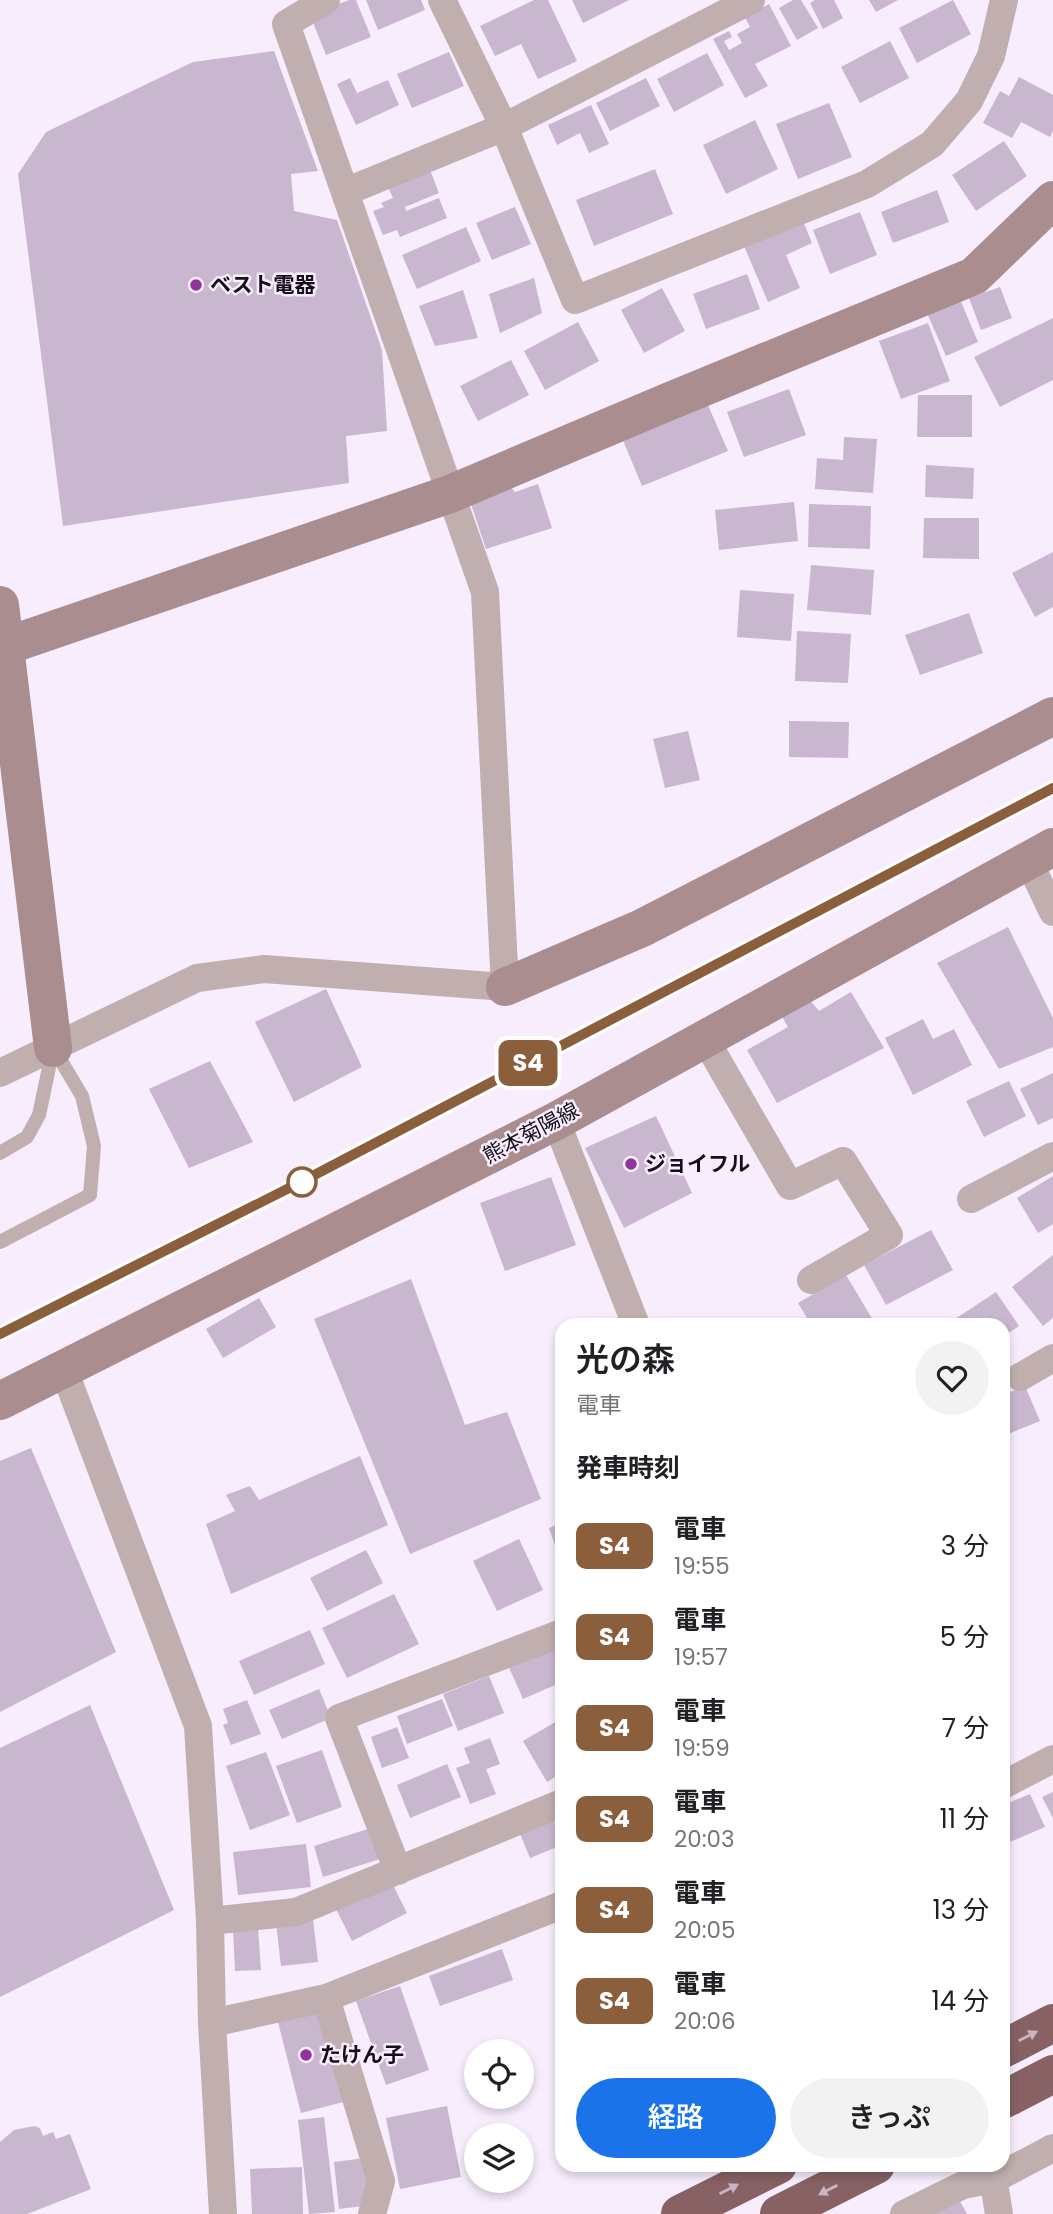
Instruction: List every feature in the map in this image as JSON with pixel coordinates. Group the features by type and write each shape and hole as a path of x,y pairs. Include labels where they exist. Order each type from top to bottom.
{"highway":[{"path":"1010,2045 1053,2022"},
{"path":"1010,2096 1053,2074"},
{"path":"680,2214 764,2172"},
{"path":"779,2214 862,2172"}],"street":[{"path":"326,0 286,24 485,592 505,987"},
{"path":"442,0 504,127 575,300 867,184 932,144 969,101 991,56 1004,0"},
{"path":"345,191 504,127 751,0"},
{"path":"6,646 450,494 974,276 1053,200"},
{"path":"0,605 53,1048"},
{"path":"0,1073 197,978 264,969 505,987 642,928 1053,716"},
{"path":"1040,854 1053,912"},
{"name":"熊本菊陽線","path":"0,1401 556,1121 1040,854"},
{"path":"705,1039 790,1186 843,1161 889,1235 811,1280"},
{"path":"556,1121 633,1318"},
{"path":"971,1199 1053,1156"},
{"path":"1020,1377 1053,1358"},
{"path":"64,1370 198,1727 223,2214"},
{"path":"398,1871 338,1718 555,1636"},
{"path":"1010,1781 1053,1759"},
{"path":"210,1921 296,1912 555,1806"},
{"path":"212,2023 326,1998 555,1908"},
{"path":"326,1998 380,2181 373,2214"},
{"path":"1010,2165 1053,2148"},
{"path":"904,2214 992,2172 999,2214"}],"lane":[{"path":"0,1153 27,1137 38,1115 53,1048"},
{"path":"0,1242 90,1195 94,1146 82,1096 53,1048"}],"building":[{"path":"349,0 356,0 371,37 326,55 310,15"},
{"path":"366,0 421,0 425,10 378,30"},
{"path":"534,0 548,0 577,61 538,79 521,44 495,56 480,26"},
{"path":"572,0 629,0 583,23"},
{"path":"793,0 801,0 818,28 797,40 779,8"},
{"path":"815,0 834,0 843,18 823,29 810,3"},
{"path":"869,0 898,0 876,12"},
{"path":"953,0 971,34 917,63 899,28"},
{"path":"769,4 791,46 755,64 768,86 745,98 713,39 729,31 732,37 724,41 729,50 742,43 737,34 750,27 745,17"},
{"path":"890,41 909,78 860,103 841,67"},
{"name":"ベスト電器","path":"274,51 318,171 291,174 294,211 337,220 382,350 387,431 346,436 349,483 63,526 18,174 46,132 193,62"},
{"path":"449,52 464,86 412,108 397,74"},
{"path":"707,53 724,85 674,112 657,79"},
{"path":"1019,77 1053,95 1053,131 1050,137 1021,122 1012,138 983,123 1000,91 1009,96"},
{"path":"350,78 357,93 388,80 399,105 356,125 337,84"},
{"path":"646,78 660,106 610,131 596,103"},
{"path":"829,103 852,157 798,179 776,124"},
{"path":"591,105 609,144 589,153 580,133 557,145 548,125"},
{"path":"755,120 778,169 726,194 703,145"},
{"path":"1004,141 1027,176 976,211 952,175"},
{"path":"655,169 673,214 594,246 576,200"},
{"path":"430,170 439,193 405,207 406,211 439,198 447,218 400,237 397,230 383,235 373,211 384,207 381,203 393,198 388,187"},
{"path":"937,190 949,222 893,243 881,212"},
{"path":"515,207 531,244 492,260 476,223"},
{"path":"860,212 877,255 830,274 813,230"},
{"path":"803,221 812,243 786,255 800,288 768,302 744,246"},
{"path":"466,227 481,261 417,289 402,255"},
{"path":"747,274 760,309 706,329 693,294"},
{"path":"534,278 542,313 500,333 489,294"},
{"path":"1000,287 1012,318 981,330 969,298"},
{"path":"662,288 685,331 644,353 621,310"},
{"path":"463,290 478,338 435,346 419,306"},
{"path":"959,297 978,342 946,356 926,311"},
{"path":"1053,318 1053,380 1000,407 974,357"},
{"path":"578,322 599,361 545,390 524,351"},
{"path":"928,323 950,381 901,399 879,341"},
{"path":"511,360 529,395 478,421 460,386"},
{"path":"789,389 806,435 744,457 727,412"},
{"path":"918,395 972,395 972,437 917,437"},
{"path":"707,403 728,451 642,486 622,438"},
{"path":"844,437 877,439 873,493 815,489 817,458 843,460"},
{"path":"926,465 974,468 973,499 925,497"},
{"path":"507,482 515,492 538,484 552,528 486,549 467,492"},
{"path":"794,502 798,541 719,550 715,510"},
{"path":"809,504 871,506 870,549 808,547"},
{"path":"924,518 979,518 979,559 923,558"},
{"path":"1053,552 1053,607 1035,617 1012,573"},
{"path":"811,565 874,570 871,615 807,610"},
{"path":"740,590 794,594 791,641 737,637"},
{"path":"969,613 983,653 920,675 905,635"},
{"path":"797,631 851,634 848,683 795,681"},
{"path":"789,721 849,722 848,758 789,757"},
{"path":"688,731 700,780 665,788 653,739"},
{"path":"1008,927 1053,1018 1053,1047 999,1069 937,963"},
{"path":"326,989 362,1067 294,1102 255,1022"},
{"path":"851,992 884,1048 777,1103 747,1050 788,1027 780,1013 810,1000 819,1011"},
{"path":"923,1019 933,1039 954,1029 972,1065 913,1095 885,1038"},
{"path":"210,1061 253,1142 189,1168 149,1089"},
{"path":"1053,1073 1053,1118 1038,1125 1020,1089"},
{"path":"1009,1081 1026,1116 984,1137 966,1101"},
{"path":"656,1116 692,1193 624,1228 585,1148"},
{"path":"1053,1176 1053,1224 1038,1233 1017,1198"},
{"path":"551,1177 576,1245 505,1271 480,1203"},
{"path":"931,1230 953,1270 886,1305 864,1265"},
{"path":"1053,1255 1053,1318 1043,1326 1012,1287"},
{"path":"846,1275 872,1318 807,1318 798,1303"},
{"path":"411,1279 465,1425 507,1412 541,1499 410,1554 314,1319"},
{"path":"996,1292 1019,1326 1010,1332 1010,1318 957,1318"},
{"path":"259,1298 276,1327 223,1358 206,1329"},
{"path":"1025,1386 1040,1421 1010,1433 1010,1392"},
{"path":"31,1448 116,1652 0,1712 0,1461"},
{"path":"360,1456 388,1525 231,1594 206,1524 235,1511 226,1495 250,1486 259,1500"},
{"path":"555,1526 555,1546 549,1528"},
{"path":"519,1539 543,1590 497,1611 473,1561"},
{"path":"366,1550 383,1583 327,1611 310,1578"},
{"path":"394,1594 419,1644 347,1678 322,1628"},
{"path":"310,1630 325,1664 254,1695 239,1661"},
{"path":"553,1643 555,1685 523,1699 507,1663"},
{"path":"489,1676 504,1713 458,1731 443,1694"},
{"path":"319,1689 331,1718 282,1739 269,1710"},
{"path":"442,1699 453,1726 407,1744 397,1716"},
{"path":"247,1700 261,1734 231,1745 223,1725 228,1723 223,1709"},
{"path":"90,1705 174,1910 0,1997 0,1748"},
{"path":"555,1722 555,1777 547,1782 523,1741"},
{"path":"397,1727 409,1758 382,1768 371,1737"},
{"path":"490,1738 500,1764 486,1769 496,1794 470,1804 456,1768 470,1763 464,1748"},
{"path":"322,1750 342,1807 297,1823 276,1766"},
{"path":"266,1752 290,1815 250,1830 226,1766"},
{"path":"447,1764 461,1797 410,1818 397,1785"},
{"path":"1053,1792 1053,1818 1042,1797"},
{"path":"1030,1794 1045,1827 1010,1842 1010,1802"},
{"path":"552,1816 555,1825 555,1848 530,1858 518,1829"},
{"path":"371,1828 380,1859 323,1877 314,1846"},
{"path":"306,1844 311,1887 238,1895 233,1852"},
{"path":"391,1881 407,1913 352,1941 336,1909"},
{"path":"313,1919 318,1962 281,1966 276,1923"},
{"path":"258,1928 261,1970 235,1971 233,1929"},
{"path":"502,1949 513,1980 440,2006 429,1976"},
{"path":"400,1986 429,2070 386,2085 356,2001"},
{"path":"322,2002 347,2101 301,2113 276,2014"},
{"path":"447,2106 461,2177 400,2189 386,2118"},
{"path":"324,2117 335,2212 309,2214 298,2120"},
{"path":"34,2126 40,2128 43,2136 53,2132 56,2139 70,2134 91,2189 27,2214 0,2214 0,2142 14,2130"},
{"path":"365,2158 371,2205 339,2209 334,2162"},
{"path":"302,2167 303,2214 252,2214 250,2169"},
{"path":"960,2201 967,2214 935,2214"}],"railway":[{"path":"0,1333 301,1182 1053,788"}],"train":[{"name":"S4","path":"0,1334 301,1182 1053,788"}],"place":[{"name":"ベスト電器","path":"196,285"},
{"name":"ジョイフル","path":"631,1164"},
{"name":"たけん子","path":"306,2055"}]}
